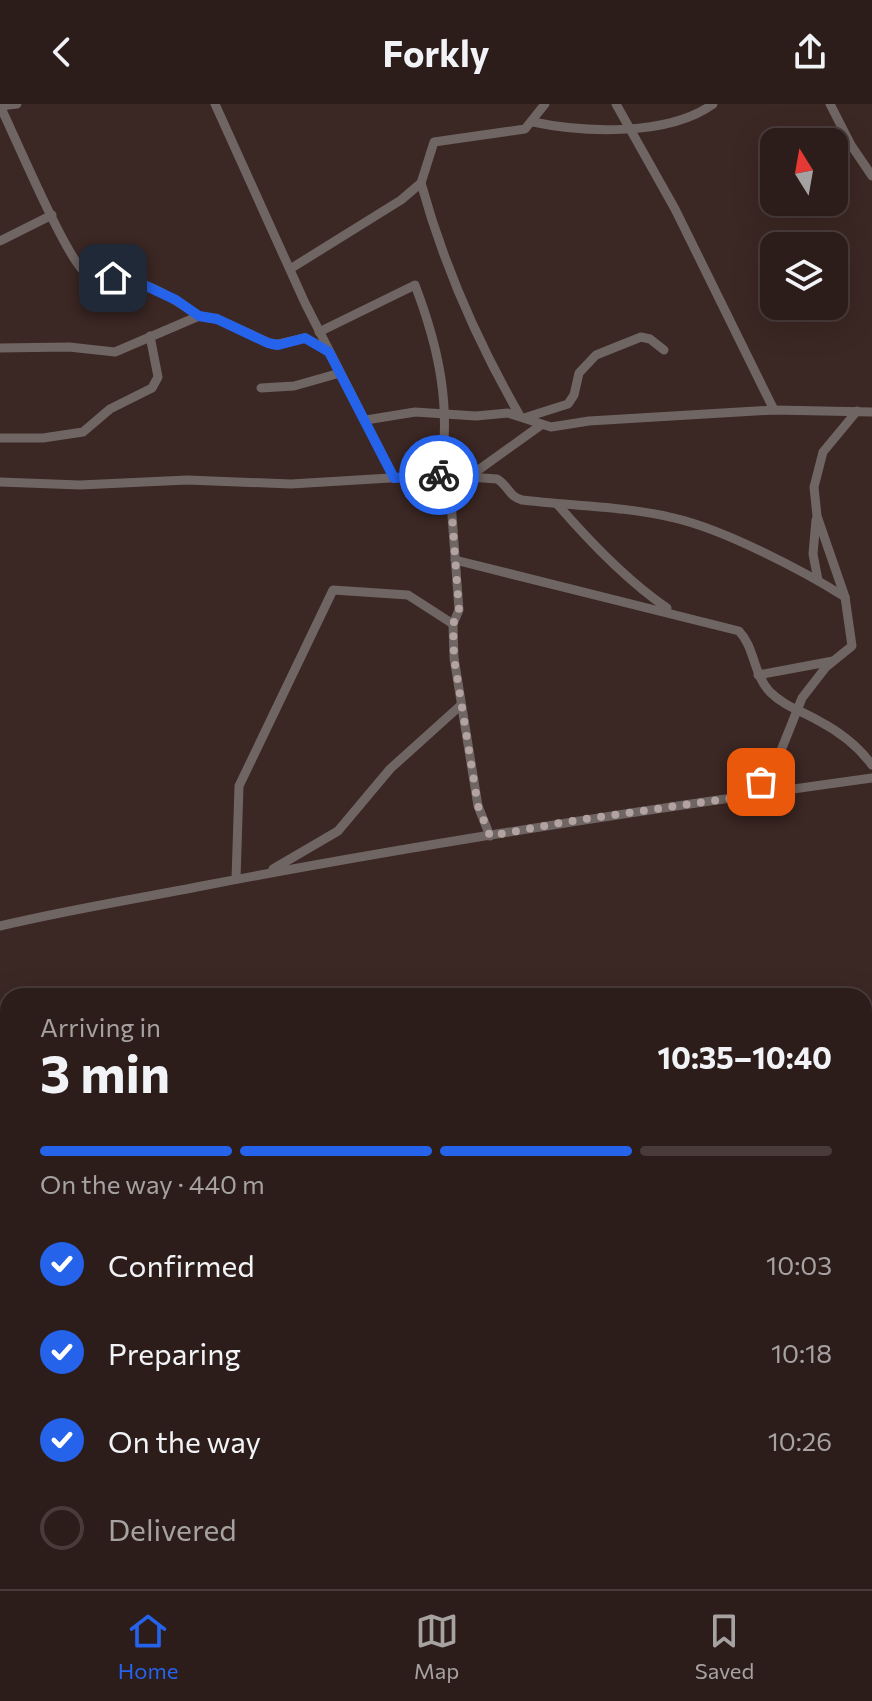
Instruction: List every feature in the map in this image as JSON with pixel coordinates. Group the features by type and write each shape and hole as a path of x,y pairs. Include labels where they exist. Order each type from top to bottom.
{"street":[{"path":"17,104 0,106 73,258 86,273 144,285 176,300 199,316 217,319 274,345 305,338 329,352"},
{"path":"215,104 319,332 394,478"},
{"path":"545,104 533,122 515,132 437,140 431,146 421,183 438,237 484,348 523,416 551,427 589,421 774,410 872,412"},
{"path":"616,104 675,209 774,410"},
{"path":"533,122 568,130 605,132 689,118 713,104"},
{"path":"830,104 851,145 872,176"},
{"path":"290,269 401,200 421,183"},
{"path":"0,241 52,215"},
{"path":"319,332 415,285 430,325 444,377 444,475 459,610 453,624 454,658 478,806 490,836"},
{"path":"0,348 69,347 115,352 199,316"},
{"path":"0,438 43,438 83,432 110,409 152,388 158,377 150,336"},
{"path":"366,420 415,412 523,416 568,404 582,368 607,350 645,337 664,350"},
{"path":"261,388 294,386 340,373"},
{"path":"818,580 813,554 817,516 814,487 819,460 857,411"},
{"path":"470,476 541,425"},
{"path":"0,482 80,485 187,480 291,484 470,476 499,480 517,499 680,519 818,580 845,597"},
{"path":"558,505 638,586 673,612"},
{"path":"753,795 776,763 795,709 826,667 850,649 853,642 845,597 817,516"},
{"path":"800,572 813,554"},
{"path":"455,560 673,612 739,631 748,641 758,675 780,702 829,727 860,749 872,765"},
{"path":"236,879 239,786 333,590 408,595 453,624"},
{"path":"758,675 835,661"},
{"path":"260,875 310,850 338,831 390,769 461,705"},
{"path":"0,926 72,909 565,822 872,778"}],"way so far":[{"path":"439,475 449,475 459,610 453,624 454,658 478,806 490,836 753,795 761,782"}],"route":[{"path":"113,278 144,285 176,300 199,316 217,319 274,345 302,338 320,345 329,352 394,478 439,475"}]}
